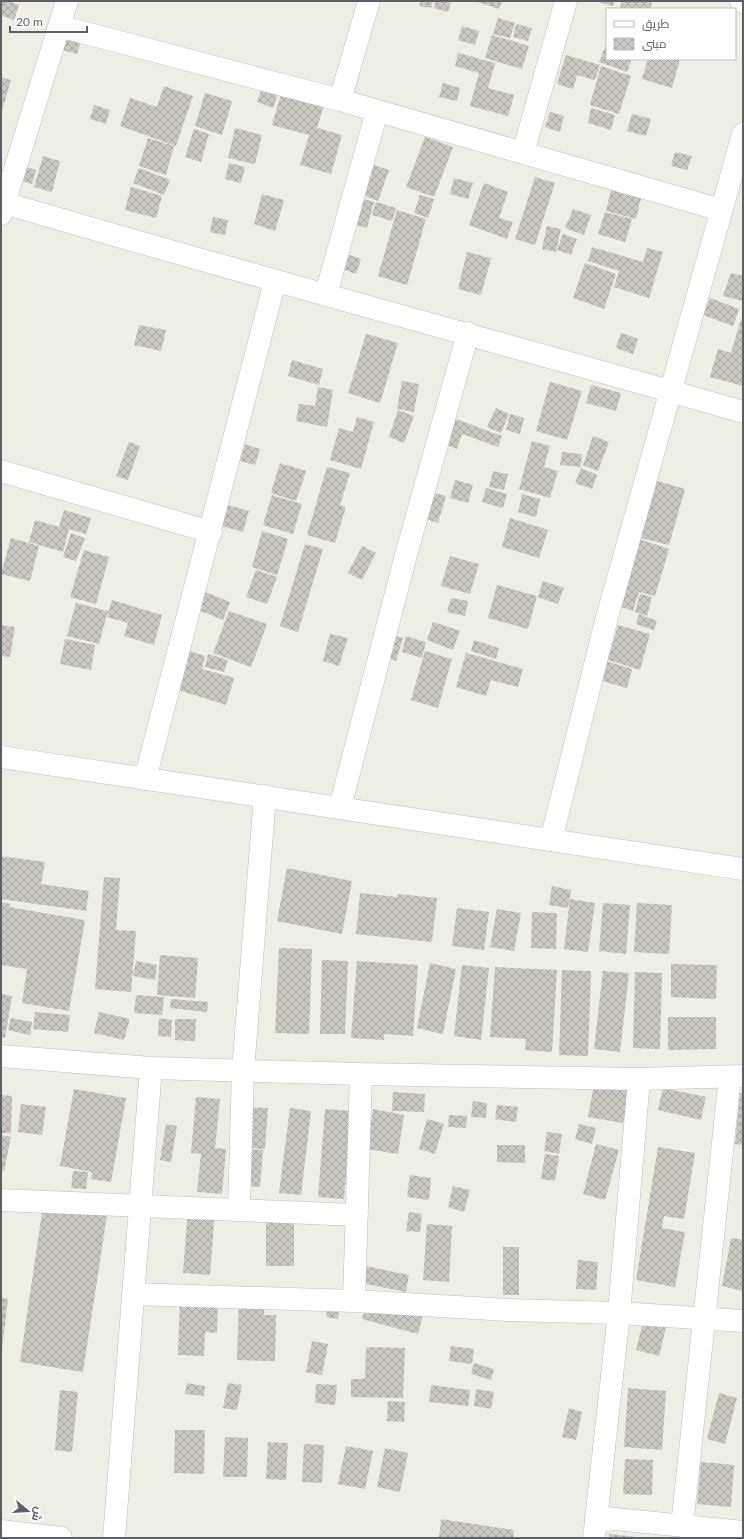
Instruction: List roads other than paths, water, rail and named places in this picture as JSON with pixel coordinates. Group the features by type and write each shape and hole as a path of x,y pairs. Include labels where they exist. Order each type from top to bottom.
{"street":[{"path":"67,1 2,206 468,333 743,412"},
{"path":"340,100 369,1"},
{"path":"523,153 566,1"},
{"path":"59,26 340,100 721,210"},
{"path":"326,294 377,111"},
{"path":"551,840 606,621 669,391 743,134"},
{"path":"145,779 275,281"},
{"path":"340,807 406,555 468,333"},
{"path":"1,471 210,532"},
{"path":"1,757 743,869"},
{"path":"239,1210 242,1071 266,796"},
{"path":"1,1056 151,1068 242,1071 639,1079 736,1077 703,1318 682,1526"},
{"path":"114,1538 151,1068"},
{"path":"354,1301 361,1074"},
{"path":"639,1079 619,1313 595,1528 682,1526 743,1532"},
{"path":"1,1200 356,1215"},
{"path":"133,1294 354,1301 508,1310 619,1313 743,1321"},
{"path":"1,1531 61,1538"}]}
